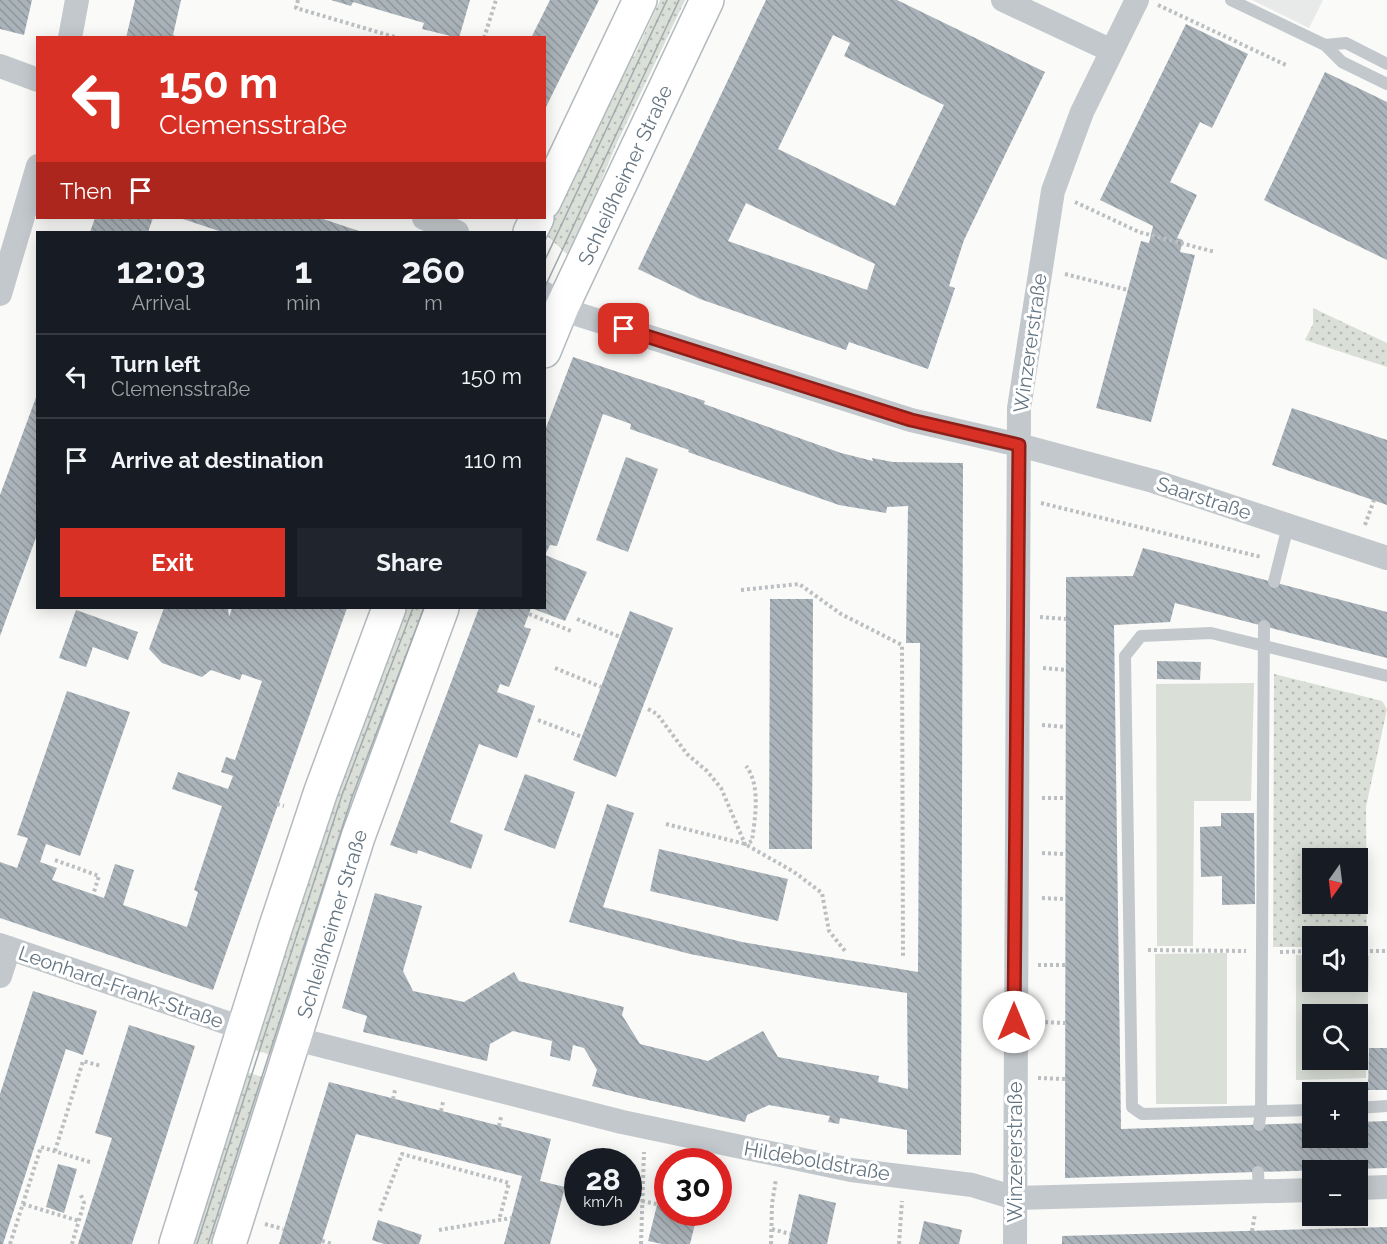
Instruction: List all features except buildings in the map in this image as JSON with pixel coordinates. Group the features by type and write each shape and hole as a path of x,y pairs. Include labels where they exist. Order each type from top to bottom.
{"main road":[{"path":"546,198 640,0"},
{"name":"Schleißheimer Straße","path":"546,340 553,300 707,0"},
{"path":"176,1244 242,1028 321,791 389,609"},
{"name":"Schleißheimer Straße","path":"229,1244 296,1039 358,837 442,609"}],"street":[{"path":"70,36 77,0"},
{"path":"1003,0 1112,51"},
{"name":"Winzererstraße","path":"1015,1244 1019,408 1053,191 1082,112 1112,51 1147,2"},
{"path":"0,66 36,79"},
{"path":"0,294 36,173"},
{"path":"426,219 455,231"},
{"name":"Saarstraße","path":"553,300 580,315 911,420 1019,445 1153,481 1387,558"},
{"path":"0,976 4,946"},
{"name":"Leonhard-Frank-Straße","path":"4,946 242,1028"},
{"name":"Hildeboldstraße","path":"296,1039 644,1126 851,1170 972,1185 1015,1198 1259,1182 1302,1188"},
{"path":"1368,1188 1387,1187"}],"lane":[{"path":"1231,0 1325,45 1342,62 1387,84"},
{"path":"1325,45 1346,43 1387,63"},
{"path":"1274,582 1288,526"},
{"path":"1259,1125 1261,1111 1264,626"},
{"path":"1302,1110 1142,1114 1132,1107 1125,656 1142,636 1211,633 1387,676"},
{"path":"1368,1107 1387,1106"}],"path":[{"path":"298,0 296,8 391,36"},
{"path":"485,36 496,0"},
{"path":"1147,2 1288,66"},
{"path":"1053,191 1139,232 1215,252"},
{"path":"1041,267 1128,290"},
{"path":"1019,498 1279,561"},
{"path":"741,590 799,585 841,614 902,645 903,956"},
{"path":"529,614 571,631"},
{"path":"577,619 620,637"},
{"path":"555,669 600,687"},
{"path":"648,708 657,714 687,754 707,771 721,788 745,844"},
{"path":"538,720 582,737"},
{"path":"745,844 752,841 756,817 753,775 746,766"},
{"path":"277,804 284,806"},
{"path":"666,824 745,844 794,872 822,893 829,931 844,951"},
{"path":"55,860 99,876 93,894"},
{"path":"1130,949 1302,951"},
{"path":"1368,951 1387,951"},
{"path":"55,1151 83,1061 101,1066"},
{"path":"644,1126 642,1201 654,1203"},
{"path":"10,1244 41,1147 90,1162"},
{"path":"380,1210 402,1154 508,1183 499,1220"},
{"path":"771,1244 772,1204 779,1155"},
{"path":"899,1244 903,1176"},
{"path":"72,1244 84,1203 81,1193"},
{"path":"23,1204 79,1221"},
{"path":"439,1230 511,1218"},
{"path":"641,1226 641,1244"},
{"path":"772,1229 790,1234"},
{"path":"322,1241 333,1244"}],"shaded area":[{"path":"660,0 685,0 615,147 570,257 546,235 546,231 542,231 625,53 634,57"},
{"path":"1252,0 1323,0 1309,28"},
{"path":"1313,308 1387,343 1387,367 1305,340 1313,324"},
{"path":"402,609 428,609 278,1057 245,1047"},
{"path":"1274,674 1382,701 1387,709 1366,807 1366,848 1302,848 1302,914 1367,914 1367,926 1302,926 1302,947 1273,947"},
{"path":"1254,683 1251,801 1194,801 1193,946 1157,946 1156,684"},
{"path":"1227,953 1227,1104 1156,1104 1155,954"},
{"path":"1296,955 1302,955 1302,992 1368,992 1369,956 1368,1004 1302,1004 1302,1070 1366,1070 1366,1078 1296,1080"},
{"path":"240,1070 274,1081 216,1244 190,1244"}],"tram line":[{"path":"546,258 667,0"},
{"path":"546,285 679,0"},
{"path":"197,1244 342,795 413,609"},
{"path":"208,1244 352,797 424,609"}],"route":[{"path":"624,329 911,420 1019,445 1014,1022"}]}
